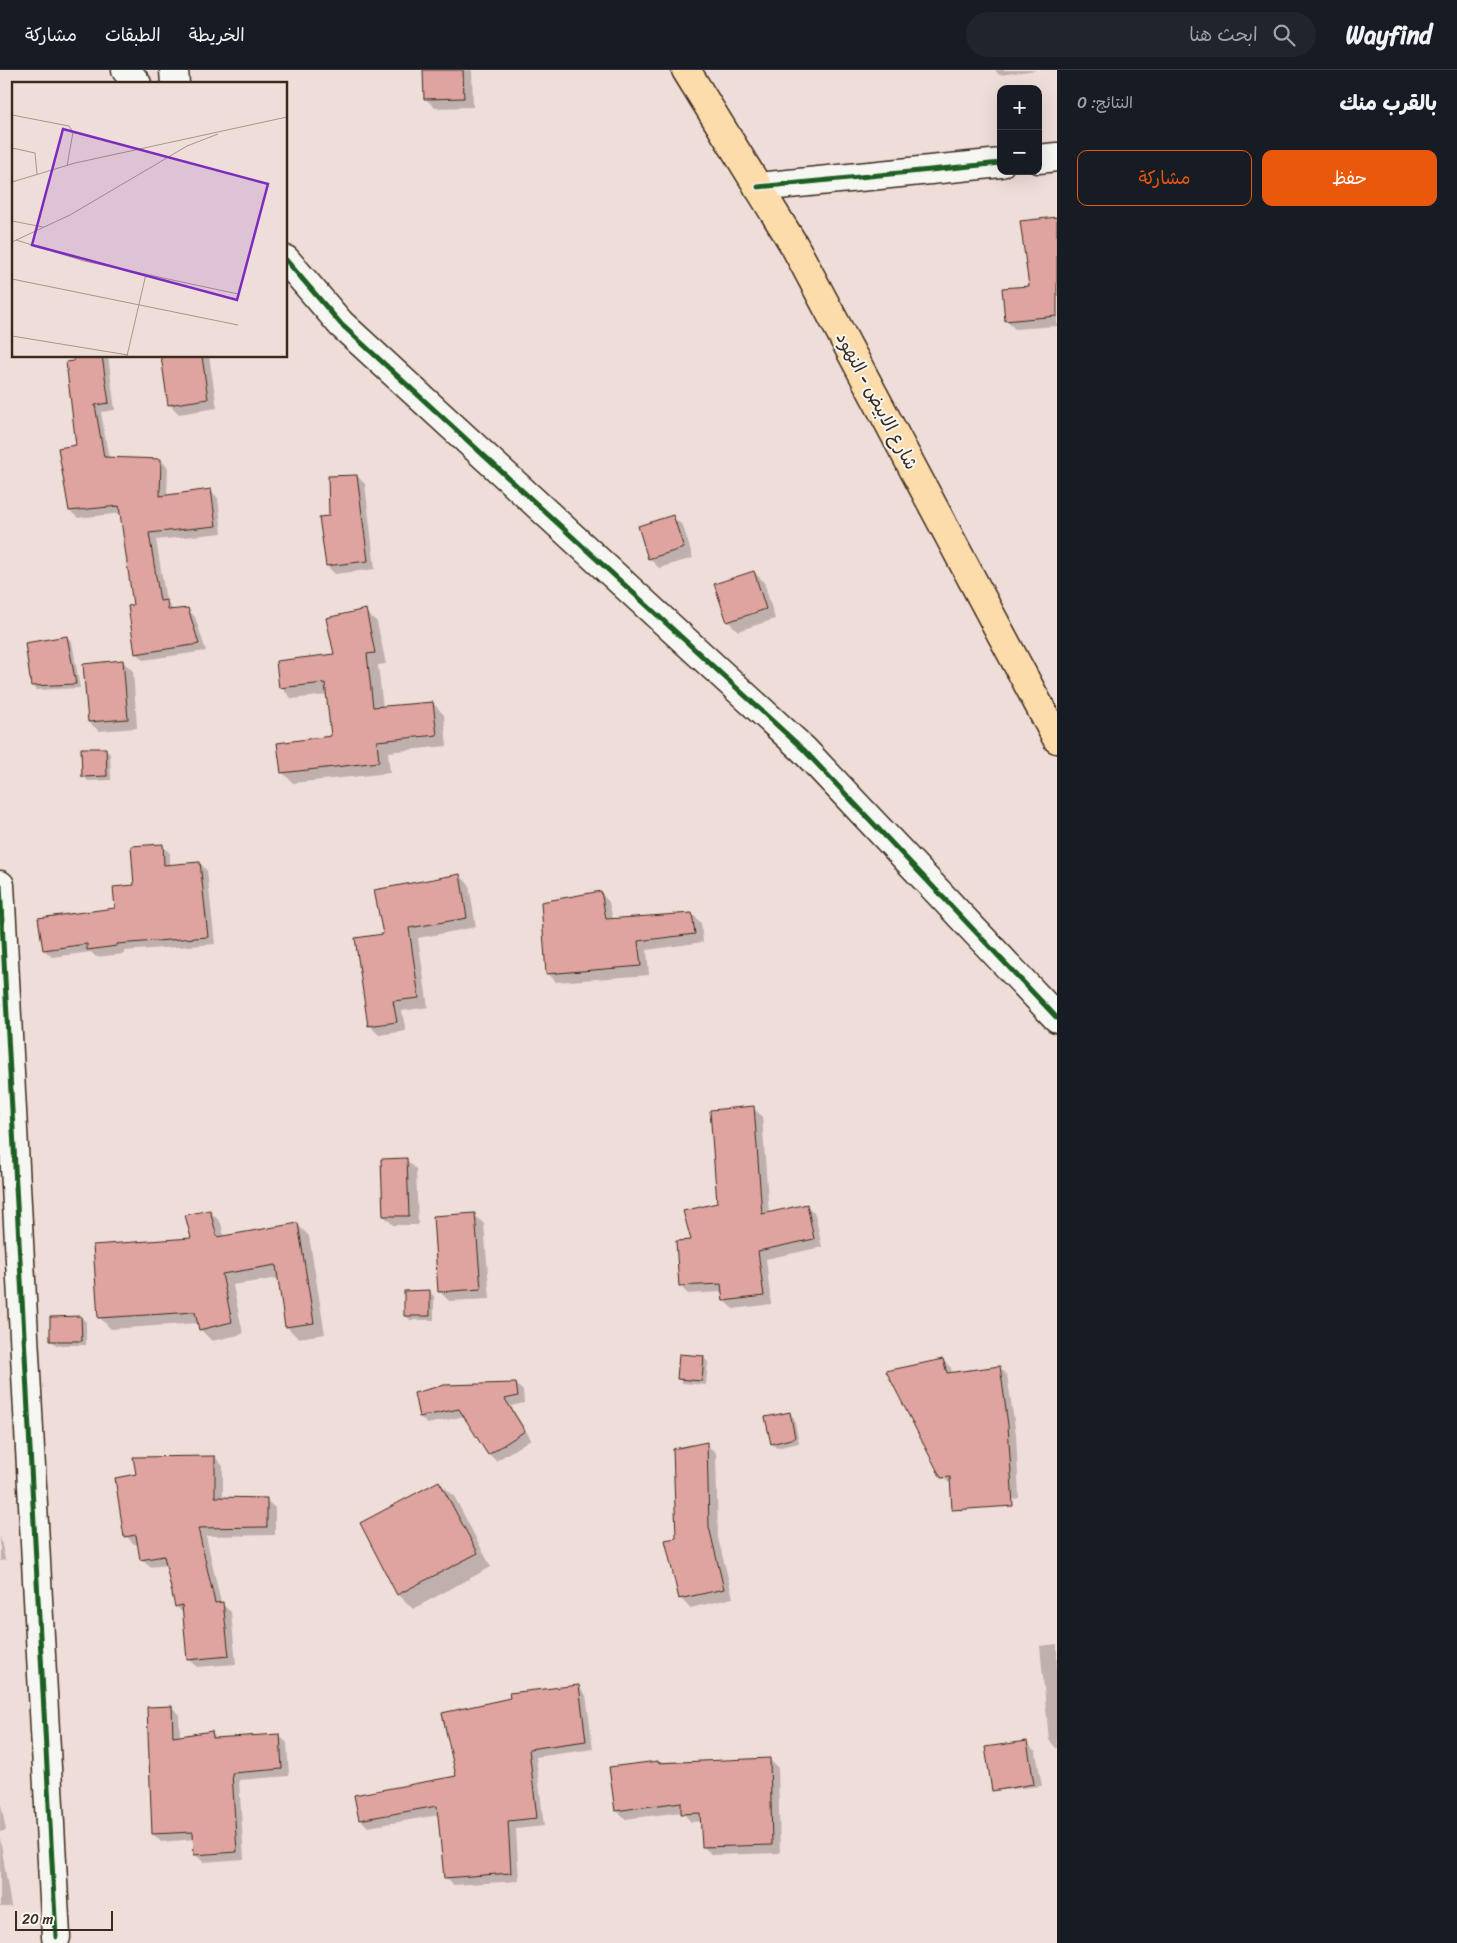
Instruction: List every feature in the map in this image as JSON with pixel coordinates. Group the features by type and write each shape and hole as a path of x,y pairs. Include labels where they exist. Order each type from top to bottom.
{"highway":[{"name":"شارع الابيض - النهود","path":"686,70 794,245 1057,739"}],"street":[{"path":"126,70 136,82"},
{"path":"1042,159 1057,157"},
{"path":"758,187 997,163"},
{"path":"288,262 340,324 804,750 1057,1018"},
{"path":"0,885 6,1106 56,1937"}],"building":[{"path":"423,70 463,70 464,98 424,99"},
{"path":"1057,217 1057,316 1005,321 1002,288 1029,286 1020,221"},
{"path":"73,358 102,358 109,403 95,405 104,457 161,459 160,496 211,489 216,526 149,533 160,601 167,600 168,610 188,608 199,644 135,654 128,606 133,605 119,506 69,511 58,448 76,445 66,362 74,361"},
{"path":"161,358 202,358 208,399 168,405"},
{"path":"357,475 368,561 326,566 319,517 329,516 328,476"},
{"path":"673,515 684,548 648,559 638,526"},
{"path":"754,571 766,609 727,622 714,584"},
{"path":"366,609 375,653 367,654 373,707 433,702 437,735 377,741 379,762 281,773 277,743 331,736 325,683 279,688 276,661 334,654 326,618"},
{"path":"67,636 76,684 31,686 25,643"},
{"path":"123,660 128,719 88,722 83,664"},
{"path":"81,748 106,748 107,776 82,777"},
{"path":"163,844 164,865 200,862 208,937 117,944 117,946 87,950 87,944 43,950 38,918 115,908 113,887 134,885 131,846"},
{"path":"460,874 467,918 409,928 419,998 393,1001 397,1022 368,1026 355,938 383,934 374,890"},
{"path":"601,891 606,919 692,913 695,934 638,941 641,966 546,974 541,902"},
{"path":"754,1106 762,1214 807,1204 814,1239 758,1251 764,1296 723,1301 721,1284 679,1286 676,1241 691,1240 683,1211 717,1203 710,1110"},
{"path":"407,1158 409,1216 383,1216 381,1159"},
{"path":"210,1210 217,1237 298,1223 314,1323 285,1327 276,1265 222,1274 232,1322 199,1330 195,1312 98,1318 93,1245 191,1238 185,1215"},
{"path":"475,1213 481,1289 438,1292 433,1216"},
{"path":"430,1290 430,1316 404,1316 404,1291"},
{"path":"81,1316 82,1341 50,1341 50,1317"},
{"path":"679,1354 704,1356 702,1381 677,1379"},
{"path":"943,1359 947,1373 1000,1366 1008,1425 1013,1506 952,1510 950,1477 941,1478 886,1371"},
{"path":"516,1383 518,1396 505,1399 525,1431 488,1455 459,1409 419,1417 414,1393 444,1385"},
{"path":"790,1412 795,1438 771,1444 765,1417"},
{"path":"707,1442 709,1527 724,1589 679,1599 665,1540 676,1538 673,1449"},
{"path":"215,1456 215,1497 267,1498 267,1527 198,1528 215,1603 223,1602 229,1656 187,1660 182,1605 175,1607 164,1556 140,1560 136,1535 124,1537 115,1478 136,1474 133,1457"},
{"path":"439,1481 478,1553 397,1595 360,1523"},
{"path":"579,1685 586,1741 529,1749 537,1818 508,1821 511,1873 444,1878 437,1806 359,1820 354,1795 456,1776 442,1713 510,1698 509,1693"},
{"path":"172,1706 173,1737 212,1731 213,1738 280,1734 282,1769 232,1773 237,1852 194,1855 193,1832 152,1834 147,1707"},
{"path":"1027,1741 1034,1784 992,1791 985,1747"},
{"path":"770,1758 772,1845 702,1847 700,1813 681,1814 681,1802 615,1811 609,1767 658,1761 658,1763"}],"cycle path":[{"path":"758,187 997,163"},
{"path":"288,262 341,324 804,750 1057,1018"},
{"path":"0,885 56,1937"}]}
